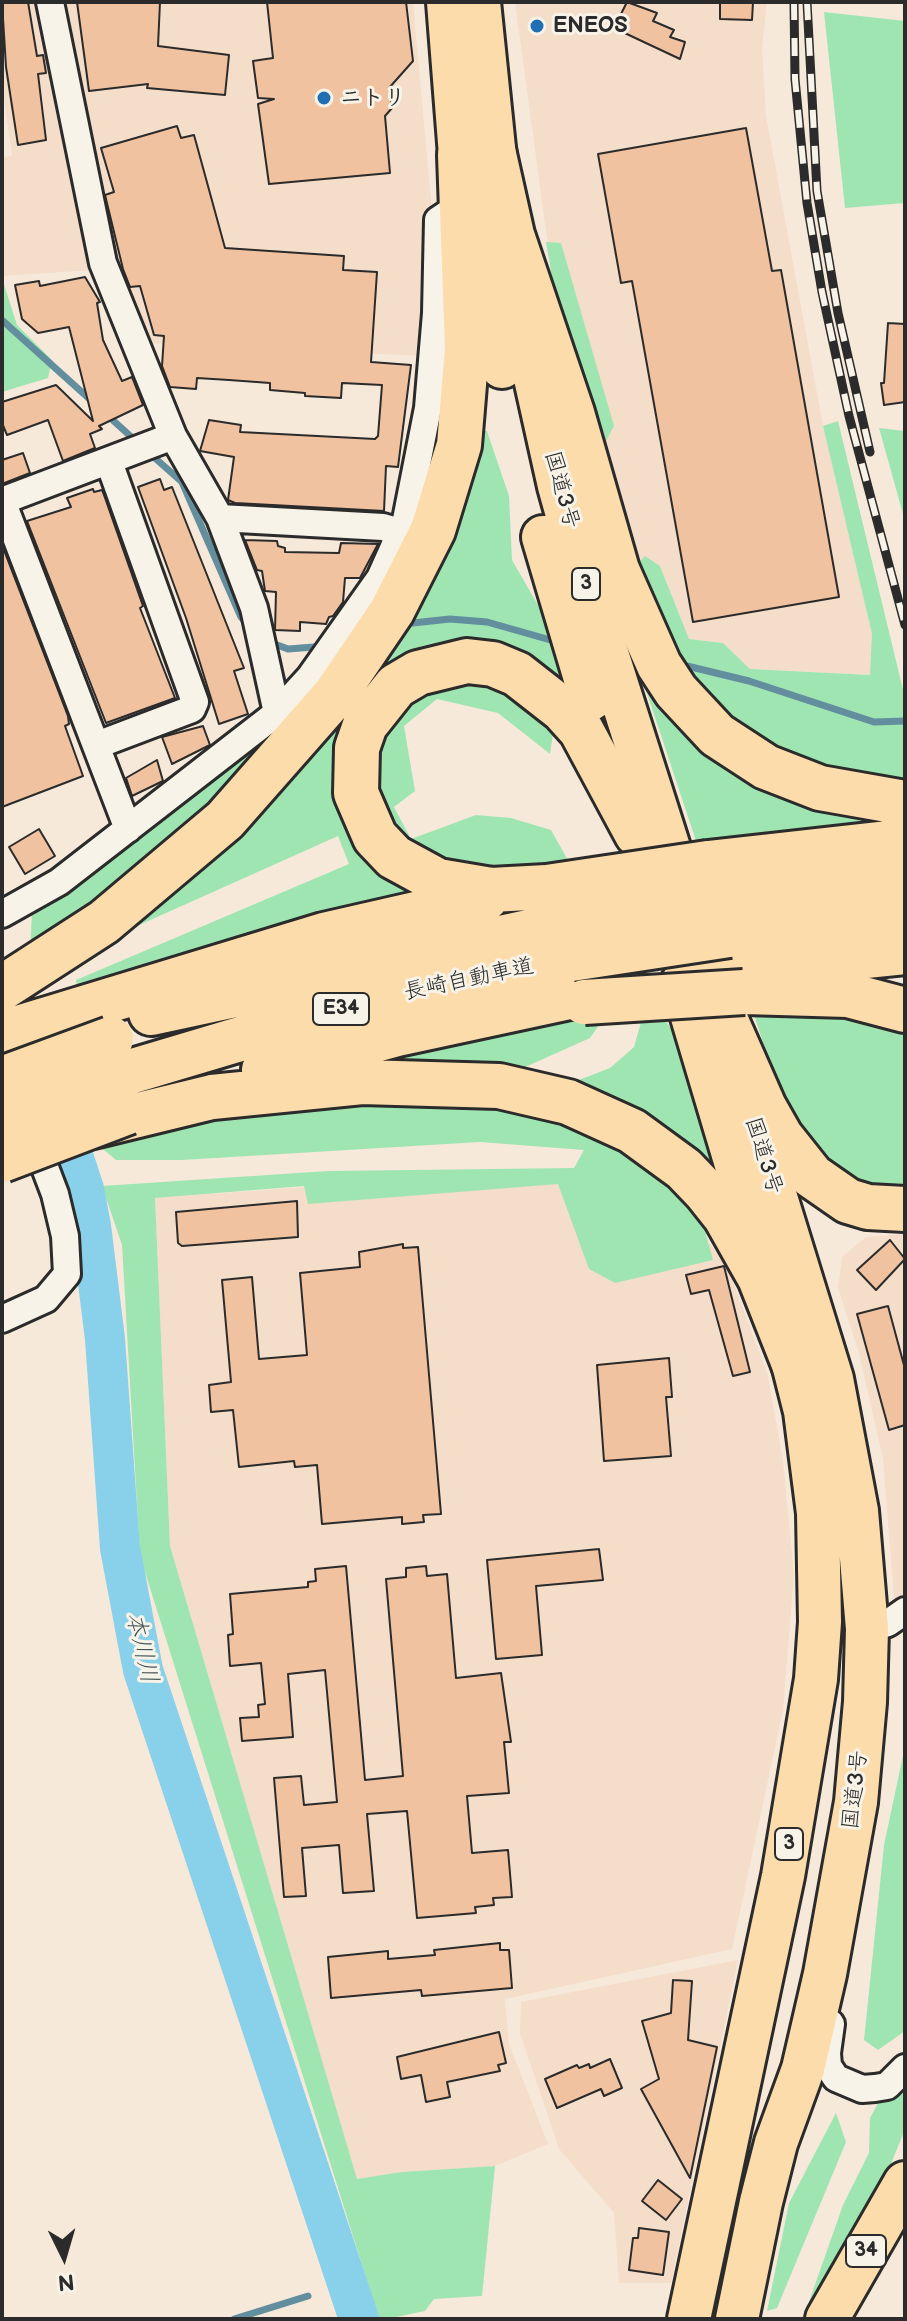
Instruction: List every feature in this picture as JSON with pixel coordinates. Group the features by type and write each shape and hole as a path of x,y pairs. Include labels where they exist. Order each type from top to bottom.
{"highway":[{"name":"国道3号","path":"448,2 477,152 507,251 559,486 603,642 726,944 832,1379 857,1511 867,1629 865,1702 856,1802 825,1974 803,2069 776,2143 737,2319"},
{"name":"国道3号","path":"479,2 477,152 481,276 532,497 566,622 637,834 794,1364 813,1462 818,1513 820,1622 816,1679 783,1876 689,2319"},
{"path":"2,988 66,949 184,858 263,780 335,695 406,585 433,530 459,445 467,348 462,204 477,152"},
{"path":"477,152 512,235 572,413 617,570 644,636 667,678 694,713 717,735 766,767 820,788 905,803"},
{"path":"569,953 491,890 451,884 414,871 375,837 356,793 357,748 365,725 396,686 418,673 467,661 493,664 517,674 552,700 581,730 637,834"},
{"path":"726,944 905,841"},
{"name":"長崎自動車道","path":"726,944 905,878"},
{"path":"2,1160 76,1131 113,1062 324,935 446,905 569,953 726,944 905,952"},
{"name":"長崎自動車道","path":"2,1119 113,1062 311,979 569,953 726,944 905,916"},
{"path":"726,944 764,1107 781,1137 812,1176 848,1201 877,1209 905,1209"},
{"path":"2,1079 113,1062 317,1054 463,1018 569,953 726,944 848,995 905,1010"},
{"name":"長崎自動車道","path":"2,1062 113,1062 569,953"},
{"path":"2,1033 113,1062 260,1090 362,1082 499,1086 568,1102 602,1115 641,1137 684,1169 725,1216 760,1278 794,1364"},
{"path":"713,2319 755,2142 800,2048 825,1974"},
{"name":"34","path":"827,2319 905,2183"},
{"name":"34","path":"845,2319 872,2269 905,2183"}],"street":[{"path":"50,2 195,702 192,709 97,745"},
{"path":"4,913 59,882 277,713 310,677 380,578 406,520 428,408 436,313 438,220 462,204"},
{"path":"142,450 220,518 262,638 277,713"},
{"path":"128,829 4,506 7,499 142,450"},
{"path":"220,518 383,527 400,532"},
{"path":"2,1051 55,1194 65,1236 67,1274 46,1299 2,1319"},
{"path":"867,1629 888,1623 905,1611"},
{"path":"856,1802 842,1960 828,2039 828,2066 836,2078 862,2089 887,2086 905,2068"}],"shaded area":[{"path":"2,2 413,2 431,201 422,356 147,343 108,269 2,276 2,158 12,155 2,84"},
{"path":"515,2 767,2 762,48 766,116 823,426 872,634 871,675 750,669 723,643 689,639 660,566 645,556 638,563 606,441 553,283"},
{"path":"574,1168 610,1262 710,1244 726,1263 768,1376 783,1461 794,1574 783,1710 732,1949 505,1999 509,2044 548,2144 495,2166 402,2172 357,2180 170,1546 155,1198"},
{"path":"905,1234 905,1596 894,1598 883,1459 859,1353 838,1288 842,1257 866,1237"},
{"path":"738,1960 671,2283 619,2283 614,2213 559,2149 520,2033 521,2002"}],"green space":[{"path":"824,12 905,21 905,203 845,208"},
{"path":"546,242 561,243 614,426 606,441 553,283"},
{"path":"2,278 17,325 52,360 48,378 2,392"},
{"path":"838,421 905,698 905,782 870,781 763,741 685,677 638,563 645,556 660,566 689,639 723,643 750,669 870,675 872,634 823,426"},
{"path":"879,428 905,431 905,521"},
{"path":"474,431 487,431 509,496 512,560 550,626 549,638 568,696 425,657 339,784 436,895 78,993 76,980 349,864 338,836 108,939 202,859"},
{"path":"640,672 905,828 698,847"},
{"path":"455,677 505,685 555,720 550,754 498,713 437,699 404,726 415,791 394,807 411,839 476,815 511,818 551,830 573,869 490,877 398,844 375,805 372,763 385,723 413,694"},
{"path":"324,679 198,819 30,953 32,912"},
{"path":"753,1012 845,1013 905,1029 905,1190 869,1191 825,1165 785,1109"},
{"path":"604,1018 590,1038 523,1068 312,1070 513,1026"},
{"path":"642,1019 665,1020 681,1043 725,1181 571,1083 610,1068 634,1047"},
{"path":"306,1100 547,1108 605,1132 697,1202 713,1260 615,1283 589,1269 558,1184 308,1204 304,1186 155,1198 170,1546 357,2179 402,2172 495,2166 482,2296 434,2299 425,2311 386,2319 379,2319 140,1556 122,1245 102,1186 328,1171 574,1168 584,1150 480,1142 182,1160 116,1160 98,1145 177,1123"},
{"path":"905,1746 905,2031 878,2050 864,2040 884,1845"},
{"path":"905,2093 905,2129 873,2209 805,2313 843,2205 869,2153 870,2118 879,2101"},
{"path":"836,2113 846,2142 777,2308 767,2311 789,2203"}],"building":[{"path":"2,2 28,2 37,56 43,55 46,73 38,74 46,140 18,145 6,67"},
{"path":"77,2 160,2 158,46 229,55 225,95 147,88 148,84 89,91"},
{"name":"ニトリ","path":"267,2 406,2 413,61 389,88 392,108 385,116 390,173 269,184 258,104 274,99 258,98 253,61 273,58"},
{"path":"627,2 657,13 653,21 674,30 670,37 685,42 680,59 614,28"},
{"path":"720,2 753,2 752,20 720,19"},
{"path":"177,126 181,138 194,135 225,248 344,256 343,270 377,272 371,362 411,365 398,467 386,466 384,511 235,503 228,500 234,457 200,451 209,420 241,425 240,432 375,439 378,436 382,385 342,383 341,398 305,396 305,393 270,390 270,383 229,380 197,378 196,389 170,387 162,366 164,336 154,335 140,286 130,287 123,269 105,195 114,192 101,148"},
{"path":"746,128 772,271 781,270 839,597 693,622 632,281 621,283 598,154"},
{"path":"85,277 100,302 97,303 103,340 122,381 132,377 143,405 99,426 102,429 90,434 95,448 63,461 48,420 7,435 2,423 2,402 56,385 93,421 69,327 38,333 22,319 15,285 39,281 40,286"},
{"path":"888,323 905,324 905,402 884,405 881,383 884,383"},
{"path":"23,453 30,473 2,484 2,460"},
{"path":"160,479 164,490 172,487 244,668 234,671 248,714 219,724 186,618 138,487"},
{"path":"93,489 94,492 102,490 104,495 143,606 140,608 175,698 106,723 27,521 71,507 67,498"},
{"path":"245,540 277,541 285,552 339,553 341,543 378,544 360,578 345,578 343,602 326,624 300,622 300,631 275,630 276,592 265,591 262,571 257,570"},
{"path":"2,545 68,716 69,724 65,726 83,776 2,807"},
{"path":"203,726 210,745 172,764 162,737"},
{"path":"157,760 163,781 132,796 126,778"},
{"path":"39,829 55,856 25,874 9,847"},
{"path":"297,1201 298,1237 182,1246 178,1243 176,1212"},
{"path":"890,1240 905,1259 876,1290 857,1270"},
{"path":"403,1244 403,1248 418,1247 441,1514 423,1515 424,1522 402,1524 402,1517 322,1524 317,1465 295,1467 294,1461 239,1467 233,1410 211,1412 209,1385 231,1382 222,1280 252,1277 259,1359 307,1355 300,1273 360,1267 359,1252"},
{"path":"724,1266 750,1372 733,1376 709,1290 691,1294 686,1275"},
{"path":"888,1306 905,1369 905,1425 889,1430 857,1314"},
{"path":"669,1358 672,1397 666,1397 671,1456 604,1461 597,1365"},
{"path":"599,1549 603,1580 536,1586 542,1655 496,1659 487,1560"},
{"path":"346,1566 365,1780 403,1776 386,1579 406,1577 406,1568 426,1566 427,1576 447,1574 456,1678 501,1673 511,1742 504,1742 509,1793 467,1796 472,1853 508,1850 512,1897 493,1898 494,1905 475,1907 476,1913 417,1918 407,1811 367,1814 374,1891 343,1893 339,1845 302,1848 306,1896 284,1897 274,1778 301,1776 304,1805 337,1802 325,1670 288,1674 293,1737 242,1741 240,1718 259,1717 258,1705 265,1704 261,1663 230,1666 228,1635 233,1634 230,1594 308,1587 308,1582 316,1581 315,1569"},
{"path":"500,1943 500,1950 509,1950 512,1988 422,1996 421,1990 331,1998 328,1957 388,1951 388,1959 435,1955 434,1950"},
{"path":"673,1980 692,1981 688,2040 717,2047 690,2178 641,2089 659,2079 642,2021 671,2013"},
{"path":"499,2032 506,2063 498,2065 500,2071 447,2082 450,2097 426,2102 421,2075 401,2079 397,2057"},
{"path":"610,2059 622,2088 604,2096 601,2089 557,2108 545,2079 577,2065 579,2068 589,2064 590,2068"},
{"path":"658,2180 682,2199 666,2220 642,2201"},
{"path":"639,2228 669,2232 663,2275 629,2270 633,2238 638,2238"}],"waterway":[{"path":"2,320 94,403"},
{"path":"106,414 138,443"},
{"path":"147,451 182,482 241,617 248,625"},
{"path":"413,623 450,619 487,622 554,641"},
{"path":"269,642 288,649 314,647"},
{"path":"687,666 749,681 874,722 905,721"},
{"name":"本川川","path":"57,1107 84,1189 91,1226 105,1339 120,1548 143,1670 359,2319"},
{"path":"234,2319 308,2296"}],"railway":[{"path":"794,2 795,79 807,203 822,292 849,416 905,625"},
{"path":"807,2 817,191 838,313 870,452"}],"place":[{"name":"ENEOS","path":"537,26"},
{"name":"ニトリ","path":"324,98"}]}
